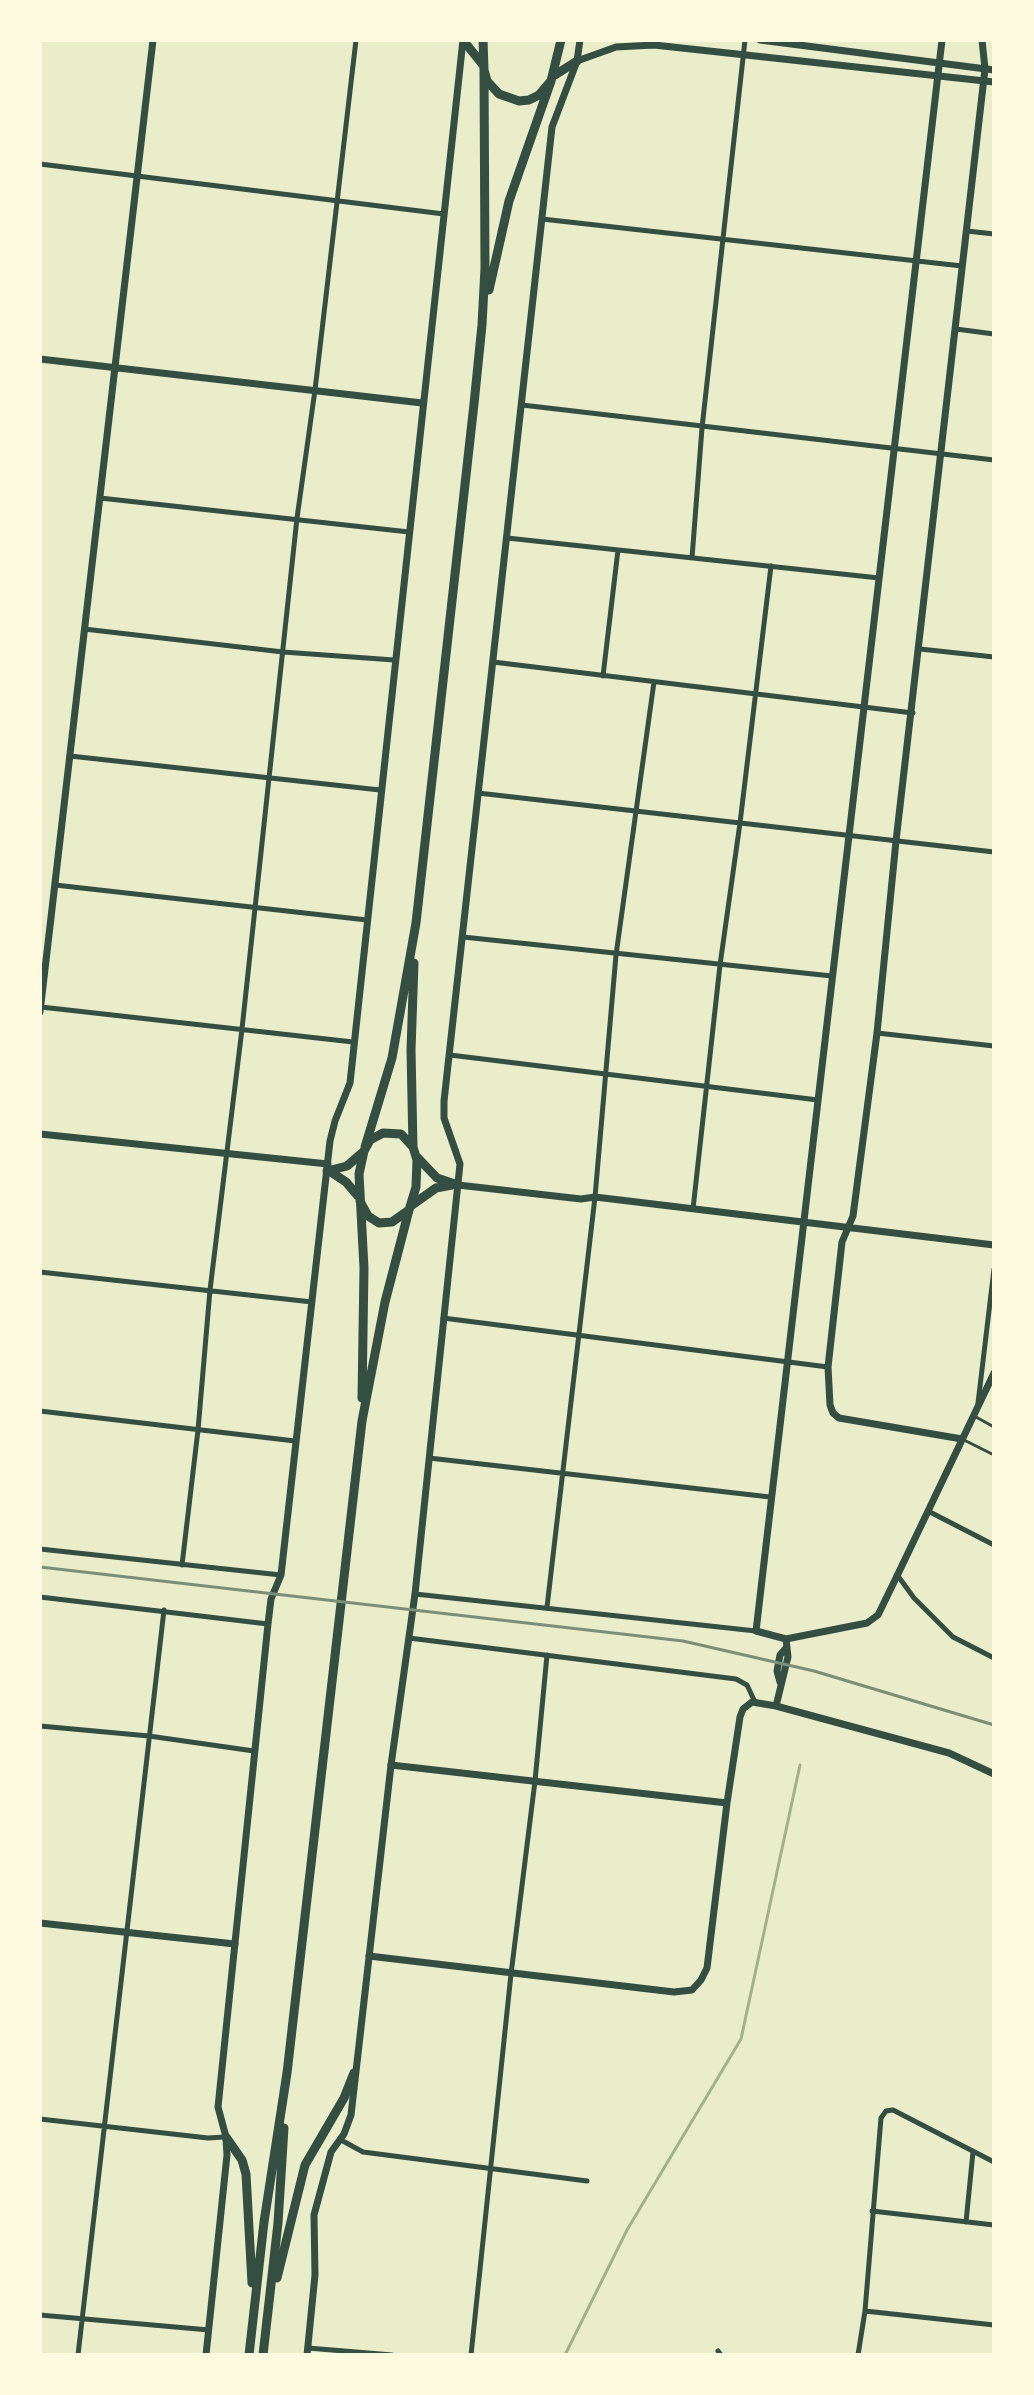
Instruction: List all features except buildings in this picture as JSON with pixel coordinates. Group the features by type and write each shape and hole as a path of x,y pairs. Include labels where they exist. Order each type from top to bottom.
{"highway":[{"path":"463,40 484,68 495,91 514,100 534,98 577,61"},
{"path":"362,1421 364,1297 359,1174 392,1058 416,923 482,325 486,208 483,40"},
{"path":"482,325 509,201 552,80 561,40"},
{"path":"249,2355 264,2222 287,2073 362,1421 383,1311 417,1180 411,1050 416,923"},
{"path":"328,1168 347,1166 373,1138 388,1132 401,1134 425,1168 437,1178 458,1185"},
{"path":"328,1168 346,1182 368,1216 379,1223 392,1222 436,1188 458,1185"},
{"path":"263,2355 278,2223 287,2073"},
{"path":"266,2320 305,2165 344,2098 354,2073"},
{"path":"226,2137 242,2160 246,2174 252,2320"}],"street":[{"path":"153,40 40,1010 353,1042"},
{"path":"182,1565 297,518 356,40"},
{"path":"206,2355 227,2155 218,2107 268,1624 271,1599 281,1575 332,1131 350,1083 463,40"},
{"path":"392,2355 308,2351 315,2275 314,2215 331,2152 341,2140 351,2115 391,1765 415,1594 458,1185 459,1157 447,1127 444,1109 552,127 577,61 580,40"},
{"path":"692,558 702,428 745,40"},
{"path":"760,40 990,69"},
{"path":"756,1631 942,40"},
{"path":"962,1439 848,1421 833,1413 828,1367 842,1242 853,1216 877,1033 896,841 984,81 990,69 982,40"},
{"path":"577,61 616,47 641,45 994,82"},
{"path":"40,164 444,214"},
{"path":"542,219 963,266"},
{"path":"967,231 994,234"},
{"path":"956,329 994,334"},
{"path":"40,359 422,403"},
{"path":"522,405 994,460"},
{"path":"100,498 409,532"},
{"path":"507,538 879,578"},
{"path":"603,676 618,550"},
{"path":"693,1209 720,965 771,566"},
{"path":"84,629 283,652 394,660"},
{"path":"920,649 994,657"},
{"path":"493,662 913,713"},
{"path":"547,1607 595,1197 616,955 654,682"},
{"path":"70,756 380,790"},
{"path":"478,793 994,852"},
{"path":"55,885 367,920"},
{"path":"463,937 833,976"},
{"path":"877,1033 994,1046"},
{"path":"450,1055 706,1089 818,1100"},
{"path":"40,1134 328,1168"},
{"path":"458,1185 581,1199 595,1197 994,1245"},
{"path":"978,1405 994,1269"},
{"path":"40,1272 313,1302"},
{"path":"443,1318 828,1367"},
{"path":"415,1594 756,1631 786,1644 872,1621 883,1608 994,1373"},
{"path":"40,1411 295,1441"},
{"path":"428,1458 770,1497"},
{"path":"928,1511 994,1545"},
{"path":"40,1549 281,1575"},
{"path":"897,1576 953,1637 994,1658"},
{"path":"40,1597 268,1624"},
{"path":"78,2355 107,2125 164,1610"},
{"path":"408,1638 736,1679 747,1685 755,1702"},
{"path":"776,1706 780,1682 777,1671 786,1644"},
{"path":"471,2355 547,1655"},
{"path":"369,1956 674,1992 692,1990 704,1976 709,1959 741,1714 745,1706 755,1702 949,1753 994,1774"},
{"path":"40,1726 149,1736 254,1751"},
{"path":"391,1765 727,1803"},
{"path":"40,1923 235,1944"},
{"path":"858,2355 865,2311 881,2118 886,2111 893,2110 994,2162"},
{"path":"40,2119 208,2138 226,2137"},
{"path":"341,2140 363,2152 587,2181"},
{"path":"966,2222 973,2152"},
{"path":"872,2211 994,2225"},
{"path":"865,2311 994,2325"},
{"path":"40,2315 209,2330"}],"lane":[{"path":"973,1416 994,1427"},
{"path":"962,1439 994,1455"}],"waterway":[{"path":"565,2355 627,2230 741,2039 800,1765"}],"railway":[{"path":"40,1567 683,1641 814,1671 994,1725"}]}
